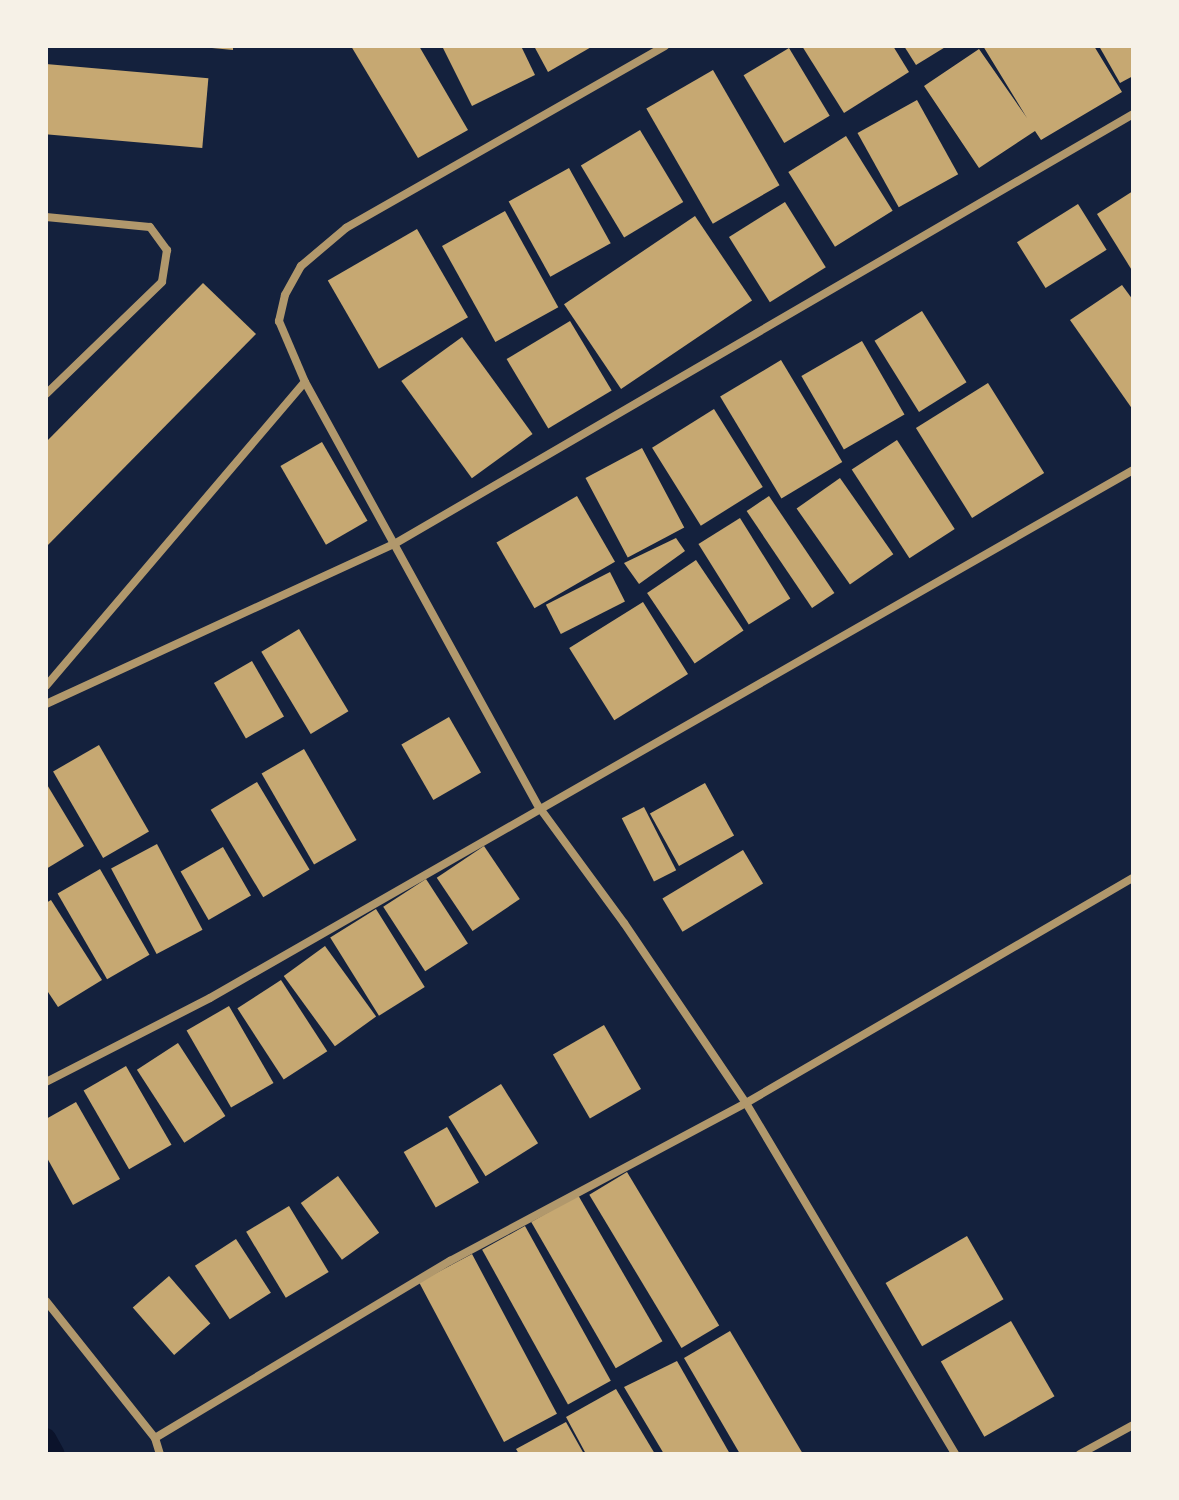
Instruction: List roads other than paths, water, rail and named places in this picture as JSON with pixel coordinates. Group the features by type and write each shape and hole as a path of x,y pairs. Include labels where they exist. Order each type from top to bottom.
{"street":[{"path":"665,46 346,228 301,266 285,295 279,321 305,382 539,807 624,923 746,1103 955,1454"},
{"path":"46,704 396,543 1133,114"},
{"path":"46,217 150,227 167,250 162,282 46,394"},
{"path":"46,686 305,382"},
{"path":"46,1082 210,998 539,807 1133,470"},
{"path":"155,1438 450,1261 746,1103 1133,878"},
{"path":"46,1301 155,1438 160,1454"},
{"path":"1080,1454 1133,1425"}],"waterway":[{"path":"46,1438 55,1454"}]}
